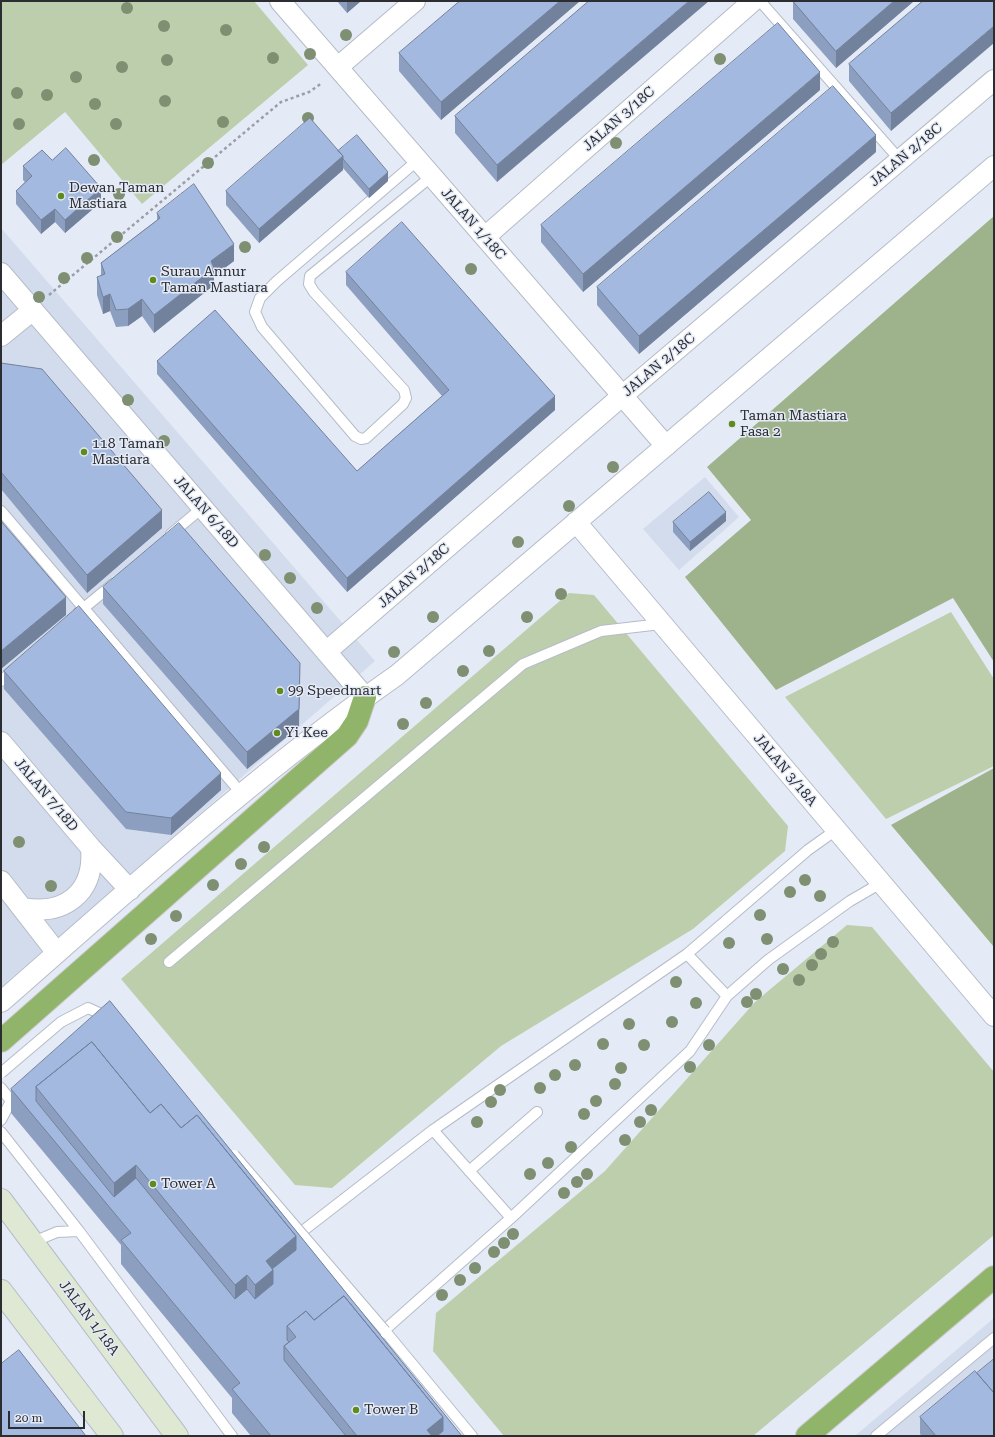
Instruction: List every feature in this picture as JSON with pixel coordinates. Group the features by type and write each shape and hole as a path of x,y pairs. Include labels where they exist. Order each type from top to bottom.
{"highway":[{"path":"1,1041 347,736 358,721 364,697"},
{"path":"807,1436 994,1277"}],"street":[{"name":"JALAN 1/18C","path":"280,1 666,446"},
{"path":"338,68 415,1"},
{"name":"JALAN 3/18C","path":"485,237 753,1"},
{"name":"JALAN 2/18C","path":"326,652 622,396 994,80"},
{"path":"1,1002 242,794 364,697 397,675 994,166"},
{"name":"JALAN 6/18D","path":"1,273 364,697"},
{"path":"1,336 33,310"},
{"name":"JALAN 3/18A","path":"576,522 994,1016"},
{"name":"JALAN 7/18D","path":"1,742 130,890"},
{"path":"23,908 48,910 59,907 70,901 86,883 92,860 92,848"},
{"path":"1,881 57,953"},
{"name":"JALAN 1/18A","path":"1,1200 177,1436"},
{"path":"1,1291 112,1436"}],"lane":[{"path":"760,1 900,160"},
{"path":"418,160 277,280 260,298 255,312 262,327 355,436 361,439 366,438 403,404 406,398 404,390 314,292 309,284 310,276 432,176"},
{"path":"161,543 202,508"},
{"path":"1,511 242,794"},
{"path":"72,618 120,578"},
{"path":"169,962 523,664 601,631 661,624"},
{"path":"1,681 25,660"},
{"path":"290,1241 434,1130 687,954 808,850 836,830"},
{"path":"372,1341 511,1218 690,1051 727,996 768,960 850,901 881,883"},
{"path":"687,954 727,996"},
{"path":"1,1073 61,1022 88,1008 118,1022"},
{"path":"1,1120 11,1101 29,1086"},
{"path":"1,1088 11,1101"},
{"path":"469,1171 537,1112"},
{"path":"434,1130 511,1218"},
{"path":"1,1132 79,1231 232,1436"},
{"path":"227,1147 385,1331 472,1436"},
{"path":"237,1174 290,1241 308,1257"},
{"path":"33,1242 58,1232 79,1231"},
{"path":"876,1436 994,1338"}],"path":[{"path":"33,310 82,266 158,206 281,102 309,92 323,82 338,68"}],"shaded area":[{"path":"1,228 375,661 1,987"},
{"path":"705,477 739,517 679,570 643,529"},
{"path":"994,1318 994,1436 855,1436"}],"green space":[{"path":"1,1 254,1 308,65 142,204 65,112 1,165"},
{"path":"994,216 994,662 953,598 776,690 685,577 751,520 707,467"},
{"path":"569,593 594,595 788,826 785,851 693,929 501,1046 332,1188 295,1185 121,979"},
{"path":"951,612 994,679 994,766 886,819 785,697"},
{"path":"994,768 994,947 891,825"},
{"path":"847,925 872,927 994,1072 994,1235 753,1436 504,1436 433,1351 436,1313 605,1171 755,1002"}],"building":[{"path":"460,1 560,1 441,102 399,53"},
{"path":"589,1 689,1 497,165 455,116"},
{"path":"793,1 894,1 836,51"},
{"path":"923,1 994,1 994,26 891,113 849,64"},
{"path":"778,23 820,72 583,274 541,225"},
{"path":"833,86 876,135 639,336 597,287"},
{"path":"310,118 343,156 259,229 226,191"},
{"path":"357,135 388,172 369,189 338,151"},
{"name":"Dewan Taman Mastiara","path":"66,148 101,188 65,220 55,209 41,220 16,191 32,176 23,166 42,150 52,160"},
{"path":"194,184 234,244 211,261 214,268 154,315 142,299 128,309 116,310 110,294 103,297 97,277 105,274 101,263 160,218 157,213"},
{"path":"402,222 555,396 347,578 157,361 215,310 357,471 449,390 346,272"},
{"path":"1,363 42,369 162,510 87,575 1,472"},
{"path":"709,492 726,512 690,542 673,522"},
{"path":"1,521 66,597 1,651"},
{"path":"179,523 300,663 299,709 247,752 103,587"},
{"path":"79,606 221,773 171,818 126,812 4,671"},
{"path":"110,1001 462,1436 437,1436 443,1431 443,1417 344,1296 314,1320 306,1311 287,1326 287,1340 289,1342 284,1346 284,1360 346,1436 271,1436 232,1389 240,1383 121,1240 131,1233 11,1089","holes":["92,1042 150,1113 161,1104 181,1128 197,1115 296,1236 296,1250 272,1269 273,1284 255,1299 247,1289 235,1299 136,1178 114,1197 36,1101 36,1087"]},
{"path":"92,1042 150,1113 161,1104 181,1128 197,1115 296,1236 266,1261 273,1270 255,1285 247,1275 235,1285 136,1165 114,1183 36,1087"},
{"path":"344,1296 443,1417 427,1430 432,1436 357,1436 284,1346 296,1337 287,1326 306,1311 314,1320"},
{"path":"19,1350 86,1436 1,1436 1,1364"},
{"path":"994,1359 994,1393 977,1373"},
{"path":"975,1371 994,1393 994,1436 936,1436 920,1417"}],"place":[{"name":"Dewan Taman Mastiara","path":"61,196"},
{"name":"Surau Annur Taman Mastiara","path":"153,280"},
{"name":"Taman Mastiara Fasa 2","path":"732,424"},
{"name":"118 Taman Mastiara","path":"84,452"},
{"name":"99 Speedmart","path":"280,691"},
{"name":"Yi Kee","path":"277,733"},
{"name":"Tower A","path":"153,1184"},
{"name":"Tower B","path":"356,1410"}]}
